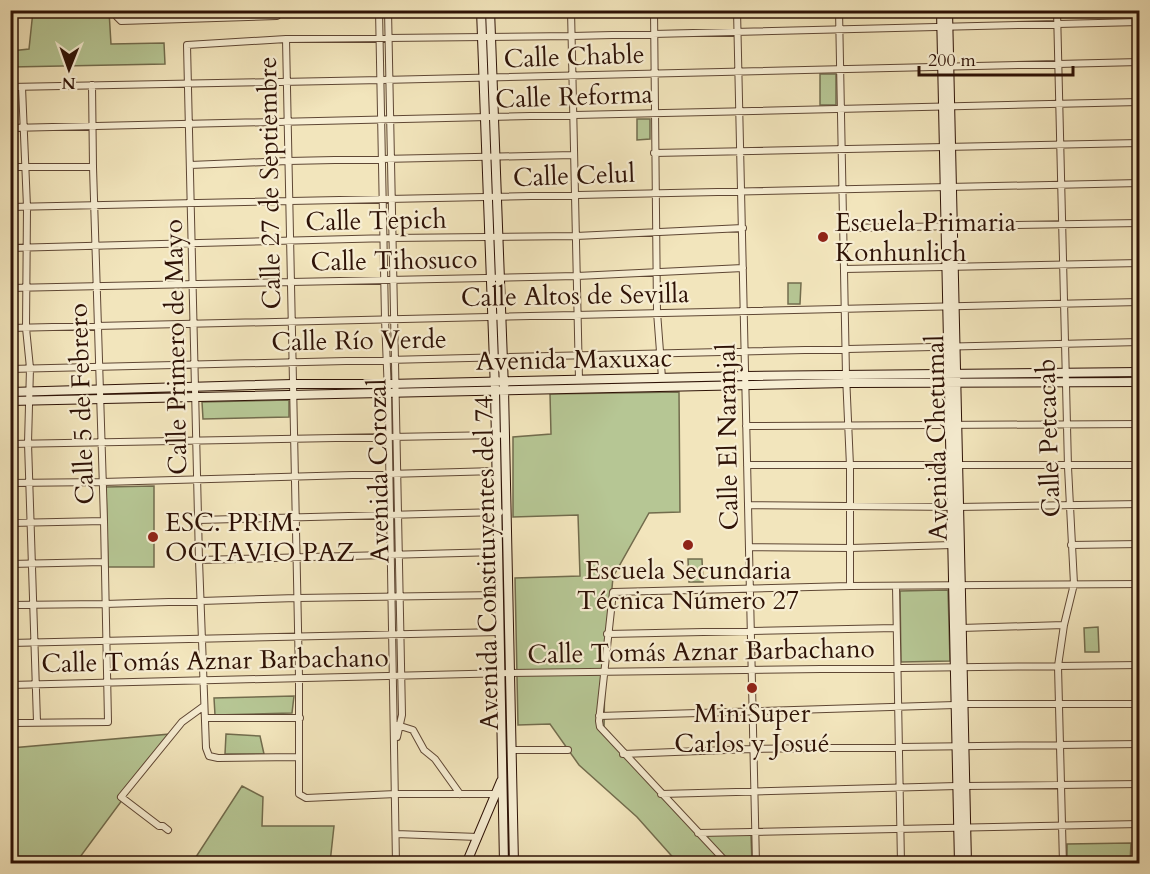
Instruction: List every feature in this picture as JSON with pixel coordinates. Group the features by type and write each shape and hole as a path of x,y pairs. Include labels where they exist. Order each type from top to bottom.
{"main road":[{"name":"Avenida Constituyentes del 74","path":"480,10 486,36 499,385 505,673 502,778 504,864"},
{"name":"Avenida Constituyentes del 74","path":"486,36 490,10"},
{"name":"Avenida Chetumal","path":"941,10 945,27"},
{"name":"Avenida Chetumal","path":"948,10 945,27 945,67 962,826 959,864"},
{"name":"Avenida Maxuxac","path":"10,401 28,396 100,389 293,395 579,380 746,376 952,384 1140,372"},
{"name":"Avenida Maxuxac","path":"499,385 746,386 952,374 1140,382"},
{"name":"Avenida Maxuxac","path":"10,393 100,399 292,384 392,389"},
{"name":"Avenida Constituyentes del 74","path":"500,435 496,471 502,512 498,552 503,573 499,595 500,632 512,750 514,864"},
{"name":"Avenida Chetumal","path":"955,506 952,544 961,627 958,667"},
{"path":"466,864 502,778"},
{"name":"Avenida Chetumal","path":"962,826 967,864"}],"street":[{"path":"117,10 119,20 277,16"},
{"path":"213,10 214,19"},
{"name":"Avenida Corozal","path":"380,10 380,39 386,80"},
{"name":"Avenida Corozal","path":"388,10 386,121 390,159 390,199 387,238 392,389 397,436 399,554 399,597 393,675 397,724 394,750 396,864"},
{"path":"571,10 579,380"},
{"path":"654,10 657,312 662,378"},
{"name":"Calle El Naranjal","path":"737,10 756,864"},
{"path":"839,10 845,228 846,379 850,466 850,586"},
{"name":"Calle Petcacab","path":"1058,10 1064,345 1074,584 1064,624 1058,666 1063,864"},
{"path":"286,39 572,36 1140,22"},
{"name":"Calle Primero de Mayo","path":"286,39 187,45 199,560 206,748 209,756 218,758 298,757"},
{"name":"Calle 27 de Septiembre","path":"286,39 300,718 299,794 306,798 396,794"},
{"name":"Calle Chable","path":"10,87 1140,62"},
{"name":"Calle 5 de Febrero","path":"37,722 108,722 92,85"},
{"path":"10,723 37,722 28,443 30,368 26,328 27,207 22,87"},
{"name":"Calle Reforma","path":"10,128 1140,102"},
{"name":"Avenida Corozal","path":"386,121 382,159 382,199 387,238"},
{"path":"654,153 1140,143"},
{"path":"190,165 573,155"},
{"path":"10,167 93,167"},
{"name":"Calle Celul","path":"10,207 1140,183"},
{"path":"845,228 1140,223"},
{"name":"Calle Tepich","path":"10,248 387,238 576,236 743,228"},
{"path":"845,269 1140,263"},
{"name":"Calle Tihosuco","path":"10,288 577,276 743,268"},
{"name":"Calle Altos de Sevilla","path":"10,328 1140,302"},
{"name":"Calle Río Verde","path":"10,369 1140,342"},
{"name":"Avenida Corozal","path":"392,389 389,436 391,597 401,675 402,710 397,724"},
{"path":"746,426 1140,424"},
{"path":"10,444 500,435"},
{"path":"747,465 1068,467 1140,465"},
{"path":"10,483 496,471"},
{"path":"748,504 850,506 1140,504"},
{"path":"198,520 502,512"},
{"path":"10,523 104,521"},
{"path":"748,547 851,548 952,544"},
{"path":"1071,545 1140,544"},
{"path":"199,560 498,552"},
{"path":"10,564 104,562"},
{"path":"728,864 600,727 603,672 613,592 850,586 1140,584"},
{"path":"896,586 901,864"},
{"path":"10,605 499,595"},
{"path":"961,627 1064,624"},
{"path":"607,634 896,628"},
{"path":"10,643 500,632"},
{"name":"Calle Tomás Aznar Barbachano","path":"10,685 393,675 1140,664"},
{"path":"599,716 959,705 1140,705"},
{"path":"168,830 159,826 121,797 182,722 204,706"},
{"path":"402,710 424,750 435,759 460,794"},
{"path":"205,718 300,718"},
{"path":"397,724 412,730"},
{"path":"623,754 752,749 1140,744"},
{"path":"512,750 568,750"},
{"path":"661,794 753,790 1140,784"},
{"path":"396,794 495,794"},
{"path":"698,833 1140,824"},
{"path":"396,834 478,837"}],"green space":[{"path":"33,11 109,11 111,44 164,43 165,64 11,67 11,51 29,49"},
{"path":"820,74 836,74 836,105 820,105"},
{"path":"637,119 650,119 650,139 637,140"},
{"path":"788,283 801,283 800,304 788,304"},
{"path":"679,392 680,512 649,513 613,577 605,664 604,730 700,833 751,835 752,863 678,863 637,817 579,765 550,724 518,725 515,578 580,576 578,515 513,517 513,437 551,434 550,394"},
{"path":"289,400 289,417 203,419 202,402"},
{"path":"154,486 154,567 108,567 106,487"},
{"path":"688,559 702,559 703,582 689,582"},
{"path":"948,590 950,661 901,662 900,591"},
{"path":"1098,627 1099,652 1085,652 1084,628"},
{"path":"294,696 292,713 215,715 214,698"},
{"path":"171,734 80,857 89,863 11,864 11,748"},
{"path":"226,734 260,736 264,754 225,754"},
{"path":"242,786 263,797 262,826 334,826 330,863 192,863"},
{"path":"1131,843 1130,863 1067,863 1067,844"}],"place":[{"name":"Escuela Primaria Konhunlich","path":"823,237"},
{"name":"ESC. PRIM. OCTAVIO PAZ","path":"153,537"},
{"name":"Escuela Secundaria Técnica Número 27","path":"688,545"},
{"name":"MiniSuper Carlos y Josué","path":"752,688"}]}
